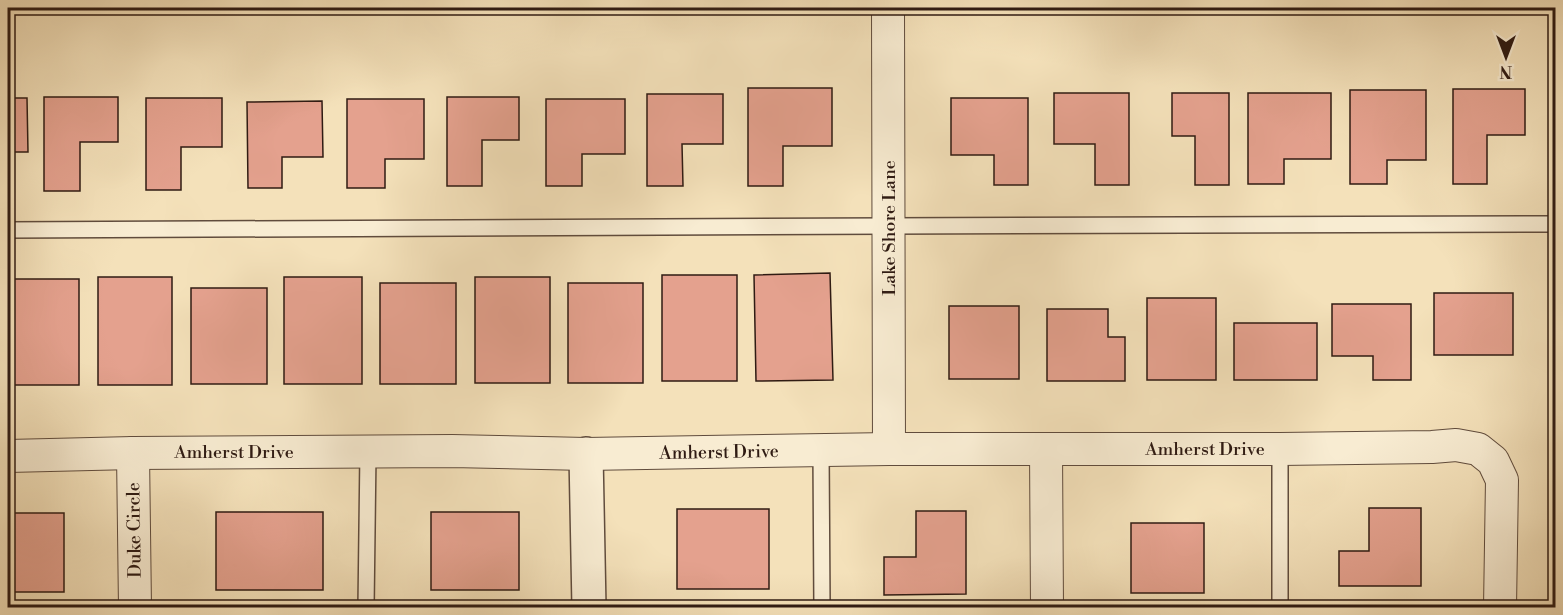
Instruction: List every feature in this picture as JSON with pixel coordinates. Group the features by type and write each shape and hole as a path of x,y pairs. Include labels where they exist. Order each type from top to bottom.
{"street":[{"name":"Lake Shore Lane","path":"888,8 889,449"},
{"name":"Amherst Drive","path":"8,456 452,451 586,454 889,449 1280,449 1456,445 1478,449 1493,461 1502,480 1500,608"},
{"path":"1046,449 1047,608"},
{"name":"Duke Circle","path":"133,453 135,608"},
{"path":"586,454 589,608"}],"lane":[{"path":"8,230 1556,224"},
{"path":"1280,449 1280,608"},
{"path":"821,450 822,608"},
{"path":"366,608 368,452"}],"building":[{"path":"1550,86 1556,86 1556,185 1550,185"},
{"path":"748,88 832,88 832,146 783,146 783,186 748,186"},
{"path":"1453,89 1525,89 1525,135 1487,135 1487,184 1453,184"},
{"path":"1350,90 1426,90 1426,160 1387,160 1387,184 1350,184"},
{"path":"1054,93 1129,93 1129,185 1095,185 1095,144 1054,144"},
{"path":"1172,93 1229,93 1229,185 1195,185 1195,136 1172,136"},
{"path":"1248,93 1331,93 1331,159 1284,159 1284,184 1248,184"},
{"path":"647,94 723,94 723,144 682,144 683,186 647,186"},
{"path":"44,97 118,97 118,142 80,142 80,191 44,191"},
{"path":"447,97 519,97 519,140 482,140 482,186 447,186"},
{"path":"8,98 27,98 28,152 8,152"},
{"path":"146,98 222,98 222,147 181,147 181,190 146,190"},
{"path":"951,98 1028,98 1028,185 994,185 994,155 951,155"},
{"path":"347,99 424,99 424,159 385,159 385,188 347,188"},
{"path":"546,99 625,99 625,154 582,154 582,186 546,186"},
{"path":"322,101 323,157 282,157 282,188 248,188 247,102"},
{"path":"830,273 833,380 756,381 754,275"},
{"path":"662,275 737,275 737,381 662,381"},
{"path":"98,277 172,277 172,385 98,385"},
{"path":"284,277 362,277 362,384 284,384"},
{"path":"475,277 550,277 550,383 475,383"},
{"path":"8,279 79,279 79,385 8,385"},
{"path":"380,283 456,283 456,384 380,384"},
{"path":"568,283 643,283 643,383 568,383"},
{"path":"191,288 267,288 267,384 191,384"},
{"path":"1434,293 1513,293 1513,355 1434,355"},
{"path":"1147,298 1216,298 1216,380 1147,380"},
{"path":"1332,304 1411,304 1411,380 1373,380 1373,356 1332,356"},
{"path":"949,306 1019,306 1019,379 949,379"},
{"path":"1047,309 1108,309 1108,337 1125,337 1125,381 1047,381"},
{"path":"1234,323 1317,323 1317,380 1234,380"},
{"path":"1369,508 1421,508 1421,586 1339,586 1339,551 1369,551"},
{"path":"677,509 769,509 769,589 677,589"},
{"path":"916,511 966,511 966,594 884,595 884,557 916,557"},
{"path":"216,512 323,512 323,590 216,590"},
{"path":"431,512 519,512 519,590 431,590"},
{"path":"8,513 64,513 64,592 8,592"},
{"path":"1131,523 1204,523 1204,593 1131,593"}]}
